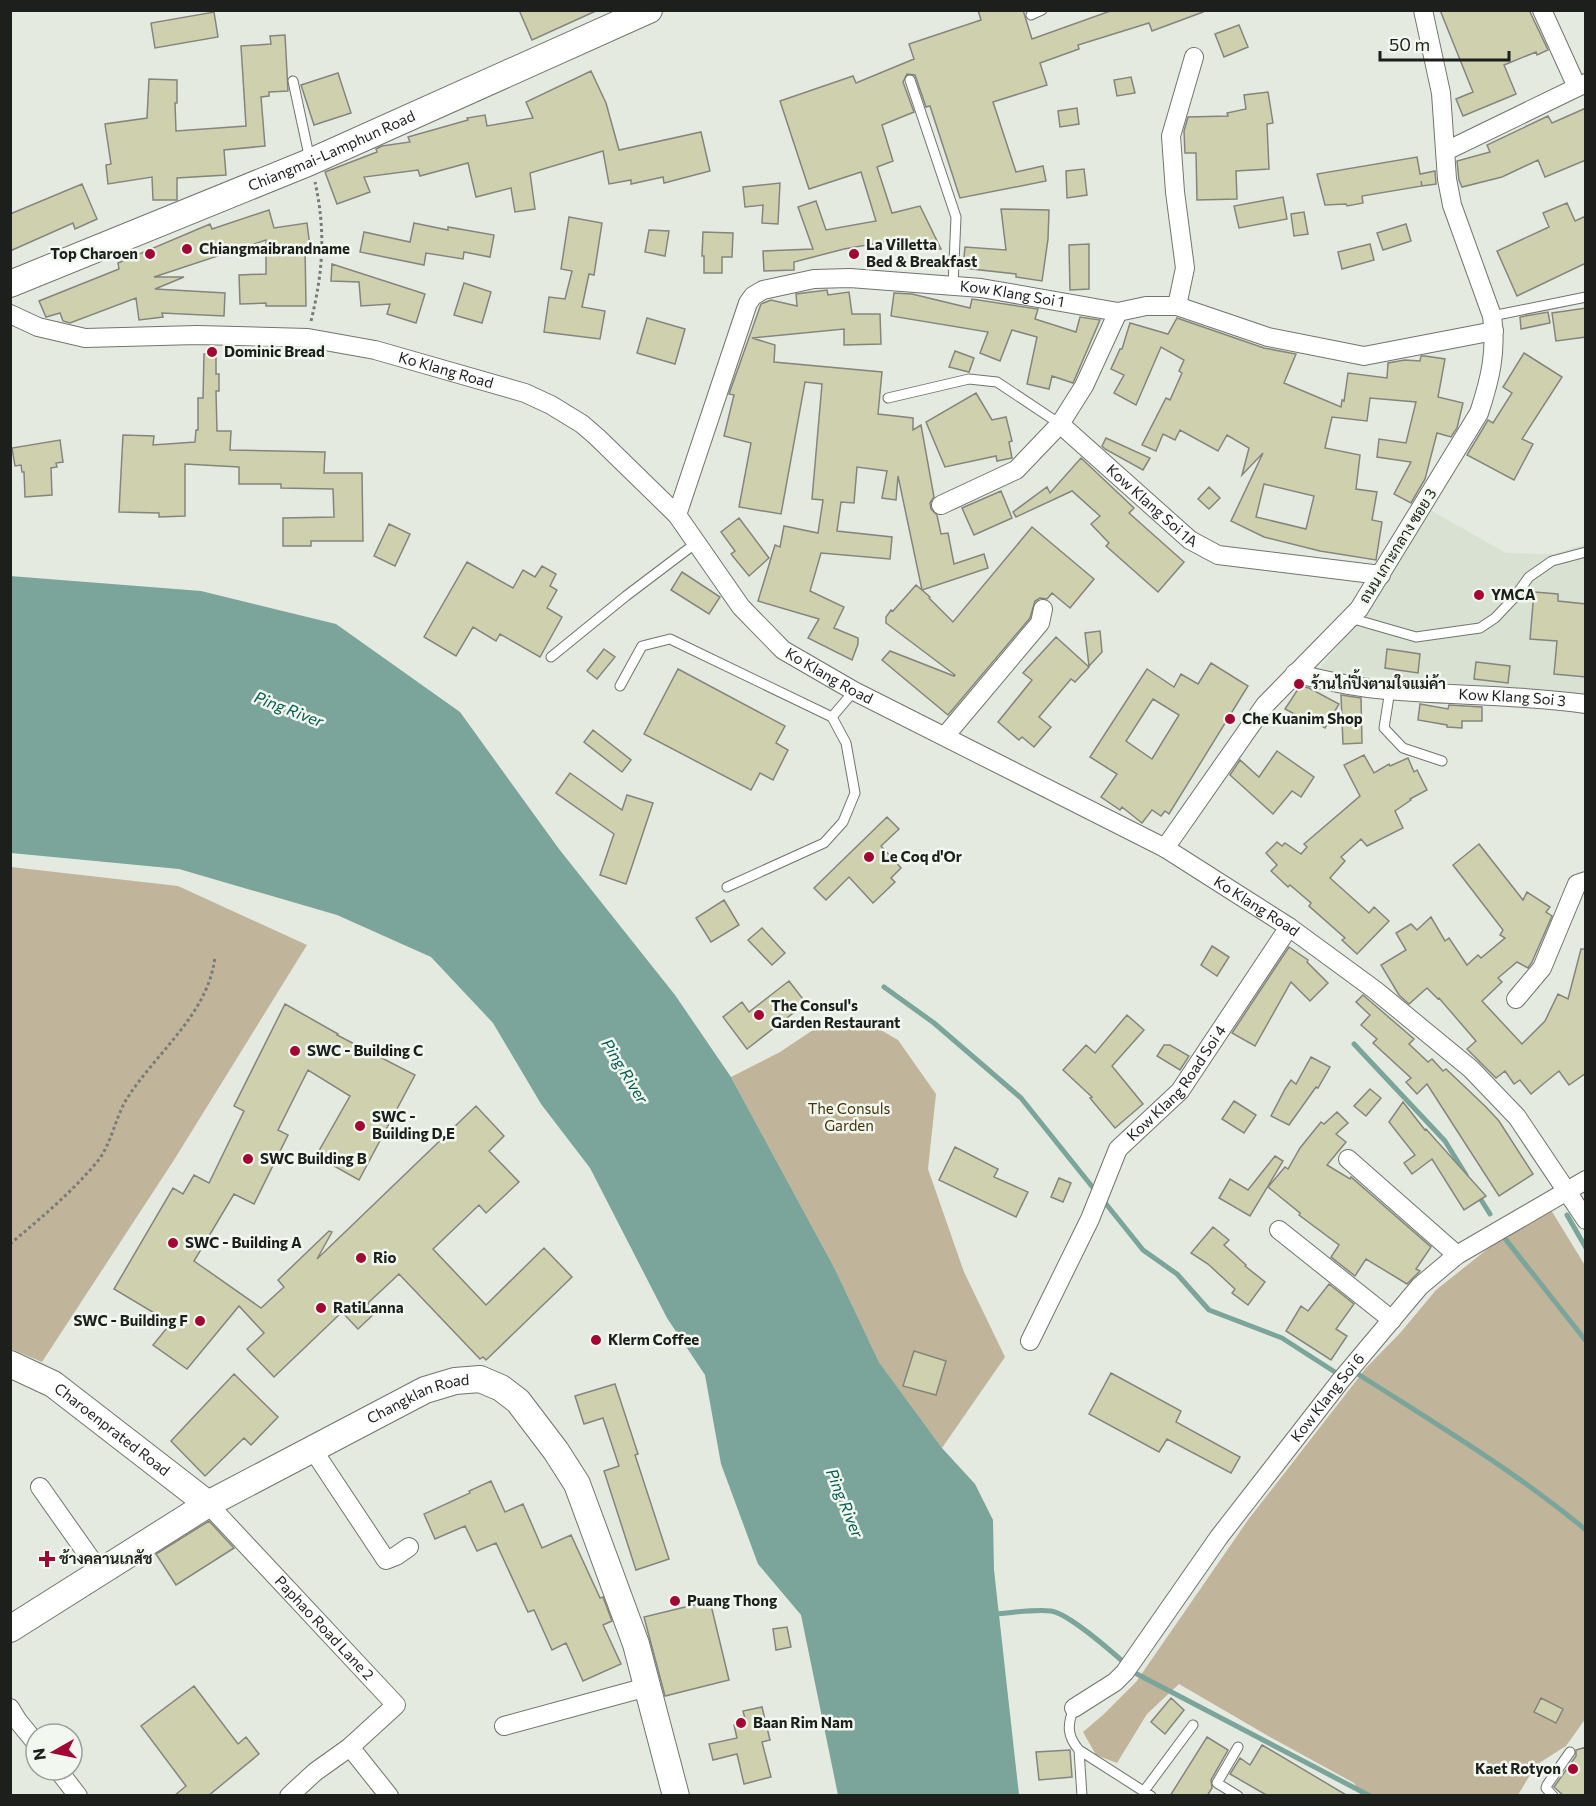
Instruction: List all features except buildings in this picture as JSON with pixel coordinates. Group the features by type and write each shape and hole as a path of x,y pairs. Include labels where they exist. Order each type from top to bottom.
{"street":[{"name":"Chiangmai-Lamphun Road","path":"10,284 310,162 649,10"},
{"path":"1423,10 1441,93 1446,179 1452,205 1493,324"},
{"path":"1446,151 1581,85 1542,10"},
{"path":"1177,306 1185,267 1175,192 1171,136 1194,57"},
{"name":"Kow Klang Soi 1","path":"677,515 748,303 753,296 764,290 814,279 850,278 981,288 1118,312 1146,306 1177,306 1268,337 1364,356 1493,324"},
{"name":"Ko Klang Road","path":"11,312 38,327 85,338 197,335 308,338 375,350 525,393 582,424 677,515 741,607 783,650 854,691 1165,848 1289,927 1375,990 1470,1069 1517,1117 1586,1220"},
{"path":"941,505 1016,470 1060,424 1084,386 1118,312"},
{"name":"ถนน เกาะกลาง ซอย 3","path":"1165,848 1265,705 1359,609 1381,575 1479,413 1491,377 1493,324"},
{"name":"Kow Klang Soi 1A","path":"1060,424 1190,540 1218,555 1381,575"},
{"path":"945,736 1040,623 1043,609"},
{"name":"Kow Klang Soi 3","path":"1295,674 1335,683 1390,690 1476,694 1586,704"},
{"path":"1516,999 1542,968 1577,884 1586,880"},
{"name":"Kow Klang Road Soi 4","path":"1030,1341 1100,1196 1118,1149 1180,1091 1289,927"},
{"path":"1348,1159 1456,1255"},
{"name":"Kow Klang Soi 6","path":"1074,1708 1115,1682 1130,1665 1219,1537 1341,1380 1420,1286 1456,1255 1586,1180"},
{"path":"1279,1230 1392,1320"},
{"name":"Charoenprated Road","path":"10,1364 53,1384 208,1504"},
{"name":"Changklan Road","path":"10,1629 208,1504 425,1390 455,1381 480,1379 501,1388 518,1401 556,1451 577,1484 636,1644 676,1796"},
{"path":"313,1450 386,1560 409,1547"},
{"path":"40,1487 100,1572"},
{"name":"Paphao Road Lane 2","path":"208,1504 396,1705 350,1747"},
{"path":"504,1726 647,1687"},
{"path":"10,1708 24,1728"},
{"path":"289,1796 315,1772 350,1747 389,1796"},
{"path":"67,1782 78,1796"}],"lane":[{"path":"1030,15 1042,10"},
{"path":"910,80 956,217 953,286"},
{"path":"293,81 310,162"},
{"path":"1493,324 1586,297"},
{"path":"888,398 969,379 997,382 1060,424"},
{"path":"551,657 696,543"},
{"path":"1350,618 1416,637 1480,628 1495,618 1529,577 1552,561 1586,552"},
{"path":"620,686 642,646 670,639 832,717 846,743 855,793 843,822 824,843 727,887"},
{"path":"1390,690 1384,728 1403,748 1442,761"},
{"path":"832,717 854,691"},
{"path":"1074,1708 1068,1730 1071,1741 1079,1750 1147,1793 1192,1725"},
{"path":"1238,1747 1217,1783 1238,1796"},
{"path":"1079,1750 1082,1796"},
{"path":"1553,1796 1546,1788 1547,1785 1570,1752"}],"path":[{"path":"308,338 323,251 320,209 310,162"},
{"path":"10,1244 62,1201 99,1160 126,1100 202,1001 213,975 215,957"}],"shaded area":[{"name":"YMCA","path":"1430,510 1506,553 1554,554 1585,544 1585,694 1316,672 1345,637"}],"green space":[{"path":"11,867 178,886 307,945 174,1160 42,1362 11,1349"},
{"name":"The Consuls Garden","path":"831,1018 860,1018 898,1040 936,1094 928,1169 964,1272 1005,1357 942,1448 879,1362 835,1269 731,1077 780,1052"},
{"path":"1551,1210 1586,1267 1586,1718 1566,1746 1536,1765 1518,1795 1362,1796 1354,1783 1179,1684 1147,1714 1117,1763 1096,1755 1083,1732 1136,1682 1248,1520 1366,1368 1401,1332 1436,1290 1495,1243"}],"water":[{"name":"Ping River","path":"10,576 201,591 336,624 460,712 559,849 675,995 731,1077 835,1269 879,1362 942,1448 975,1484 993,1520 994,1570 1019,1795 838,1795 801,1615 758,1564 721,1464 705,1375 667,1318 590,1168 541,1104 493,1023 431,957 337,915 179,869 11,853"}],"waterway":[{"path":"884,987 934,1023 1021,1098 1143,1250 1177,1274 1209,1310 1282,1338 1338,1374"},
{"path":"1354,1044 1445,1141 1466,1175"},
{"path":"1478,1195 1490,1214"},
{"path":"1567,1215 1586,1248"},
{"path":"1503,1236 1586,1341"},
{"path":"1358,1374 1503,1468 1586,1530"},
{"path":"995,1614 1037,1610 1060,1614 1095,1638 1137,1674 1370,1796"}],"place":[{"name":"Chiangmaibrandname","path":"187,249"},
{"name":"Top Charoen","path":"150,254"},
{"name":"La Villetta Bed & Breakfast","path":"854,254"},
{"name":"Dominic Bread","path":"212,352"},
{"name":"YMCA","path":"1479,595"},
{"name":"ร้านไก่ปิ้งตามใจแม่ค้า","path":"1299,684"},
{"name":"Che Kuanim Shop","path":"1230,719"},
{"name":"Le Coq d'Or","path":"869,857"},
{"name":"The Consul's Garden Restaurant","path":"759,1015"},
{"name":"SWC - Building C","path":"295,1051"},
{"name":"SWC - Building D,E","path":"360,1126"},
{"name":"SWC Building B","path":"248,1159"},
{"name":"SWC - Building A","path":"173,1243"},
{"name":"Rio","path":"361,1258"},
{"name":"RatiLanna","path":"321,1308"},
{"name":"SWC - Building F","path":"200,1321"},
{"name":"Klerm Coffee","path":"596,1340"},
{"name":"ช้างคลานเภสัช","path":"47,1559"},
{"name":"Puang Thong","path":"675,1601"},
{"name":"Baan Rim Nam","path":"741,1723"},
{"name":"Kaet Rotyon","path":"1573,1769"}]}
